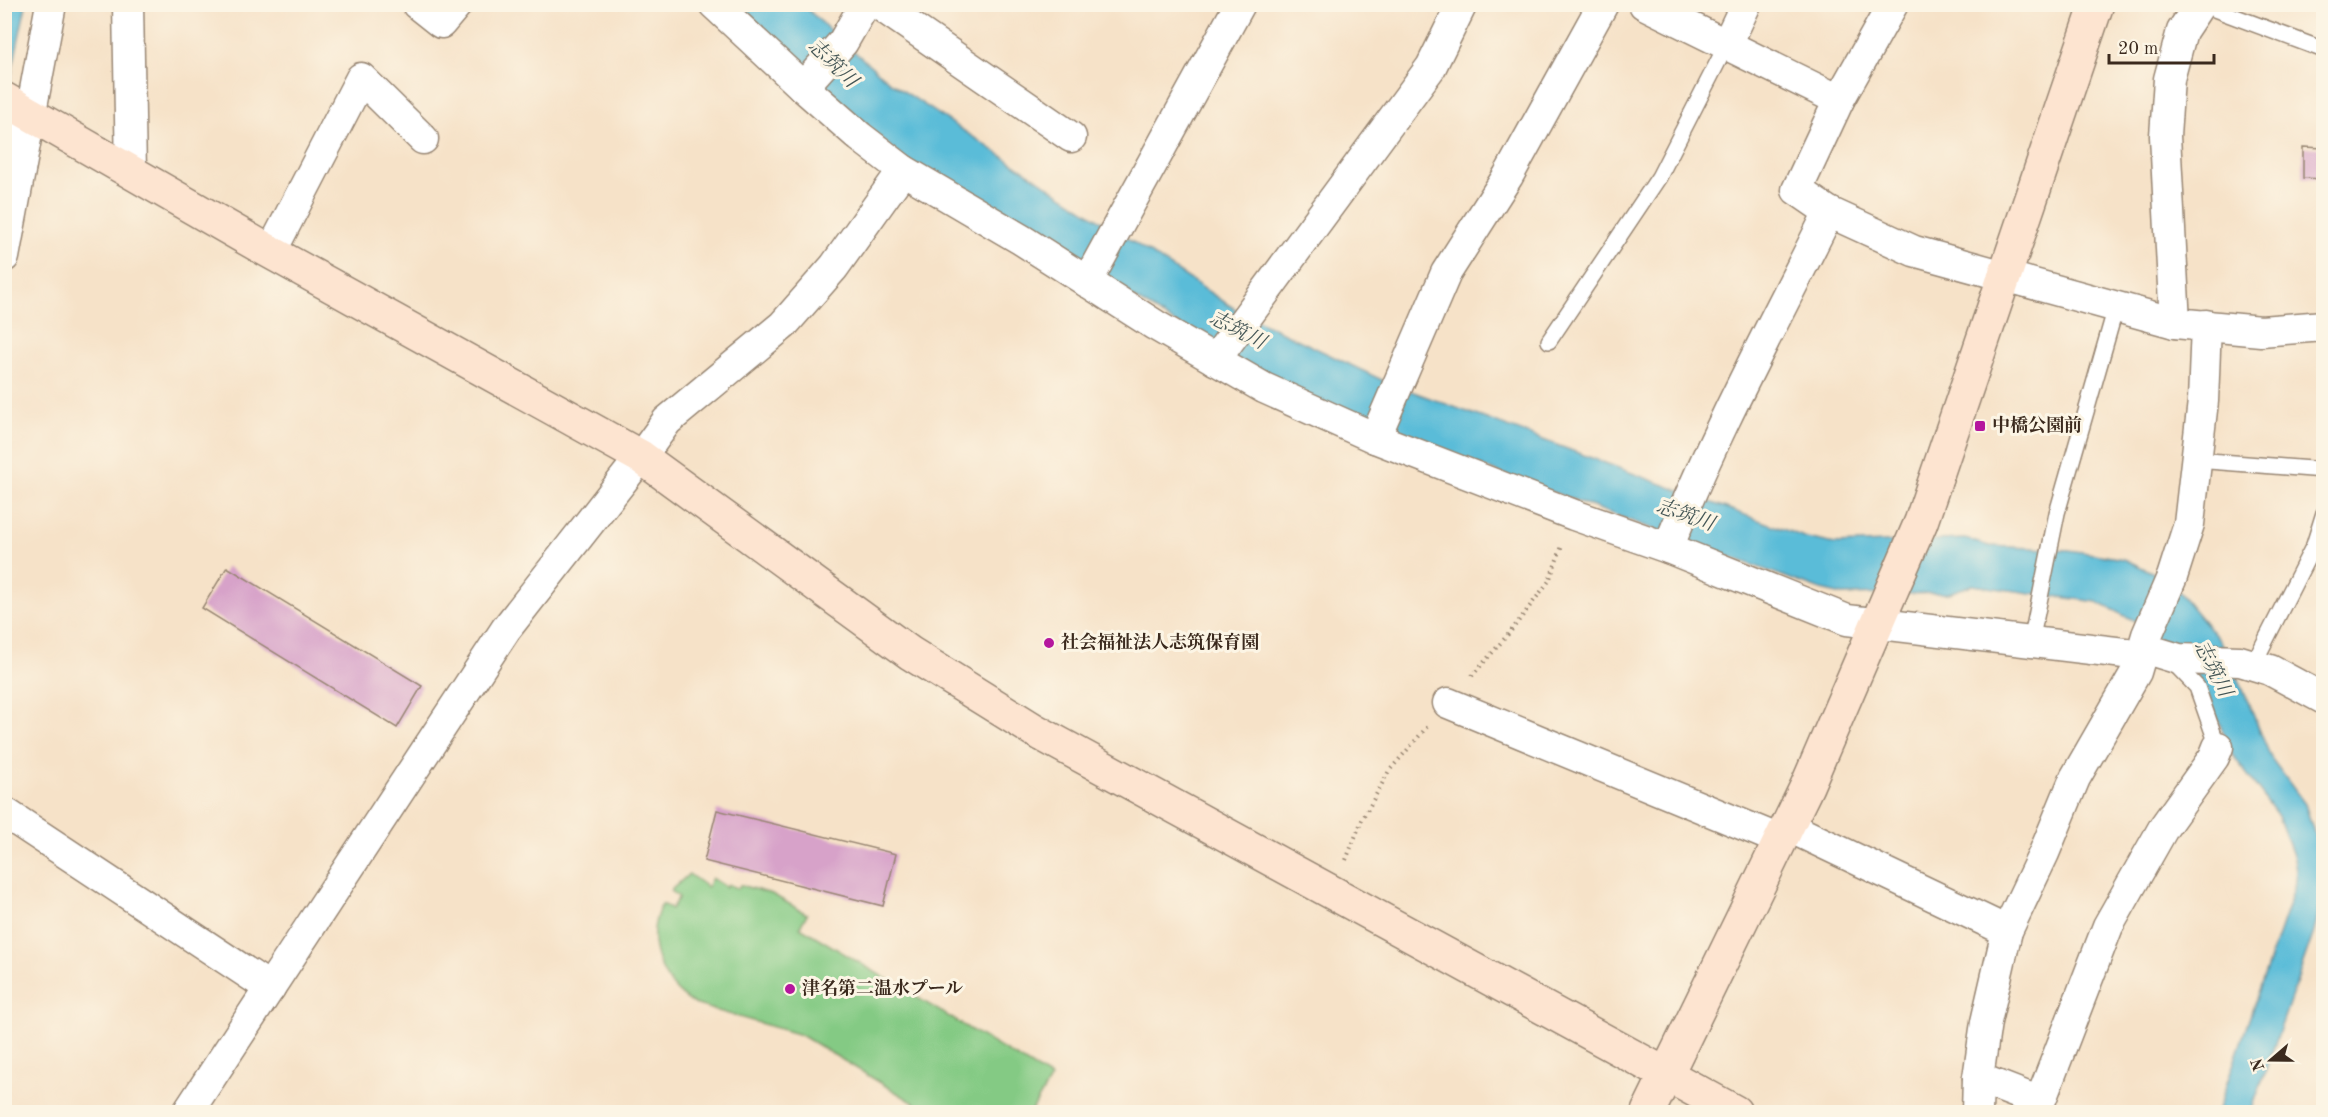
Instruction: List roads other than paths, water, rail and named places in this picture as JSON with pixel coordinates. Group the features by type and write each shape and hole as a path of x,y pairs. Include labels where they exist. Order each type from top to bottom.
{"street":[{"path":"4,257 17,106 51,4"},
{"path":"128,4 131,172"},
{"path":"417,4 441,23 457,4"},
{"path":"714,4 802,87 860,137 903,170 1155,325 1264,388 1375,438 1574,515 1668,548 1847,620 2031,642 2155,651 2247,663 2287,678 2324,699"},
{"path":"802,87 843,42 865,4"},
{"path":"878,4 1071,137"},
{"path":"1088,282 1240,4"},
{"path":"1215,360 1431,68 1462,4"},
{"path":"1375,438 1446,273 1508,176 1603,4"},
{"path":"1644,4 1839,100"},
{"path":"1728,44 1746,4"},
{"path":"1893,4 1839,100 1797,190 1829,212 1914,251 2175,323 2261,331 2324,326"},
{"path":"1648,1113 1807,786 1921,522 2097,4"},
{"path":"2175,323 2165,136 2169,79 2182,31 2201,4"},
{"path":"272,252 361,78 423,139"},
{"path":"17,106 272,252 642,457 919,658 1034,730 1735,1113"},
{"path":"188,1113 506,630 642,457 667,420 783,326 834,267 903,170"},
{"path":"1668,548 1692,488 1829,212"},
{"path":"1977,1113 1978,1078 1986,1022 2007,931 2044,853 2075,778 2136,672 2155,651 2172,577 2189,524 2203,401 2206,326"},
{"path":"1448,703 1784,833 2007,931"},
{"path":"1978,1078 2040,1102 2108,926 2164,827 2214,757 2218,747"},
{"path":"4,812 270,988"}],"lane":[{"path":"2201,4 2324,50"},
{"path":"1549,341 1659,177 1728,44"},
{"path":"2031,642 2057,513 2116,307"},
{"path":"2196,460 2324,470"},
{"path":"2247,663 2314,545 2324,513"},
{"path":"2155,651 2198,687 2218,747"}],"water":[{"path":"5,5 26,5 5,104"},
{"name":"志筑川","path":"726,5 803,5 891,83 1238,311 1384,381 1807,538 1835,544 1965,539 1989,546 2069,550 2124,559 2160,576 2176,588 2220,641 2237,675 2271,758 2305,804 2324,864 2323,894 2314,932 2251,1112 2217,1112 2294,889 2296,870 2294,858 2278,816 2232,754 2210,700 2195,672 2139,623 2097,602 1972,585 1949,593 1842,595 1821,590 1368,425 1264,377 906,160"}],"place":[{"name":"中橋公園前","path":"1980,426"},
{"name":"社会福祉法人志筑保育園","path":"1049,643"},
{"name":"津名第二温水プール","path":"790,989"}]}
